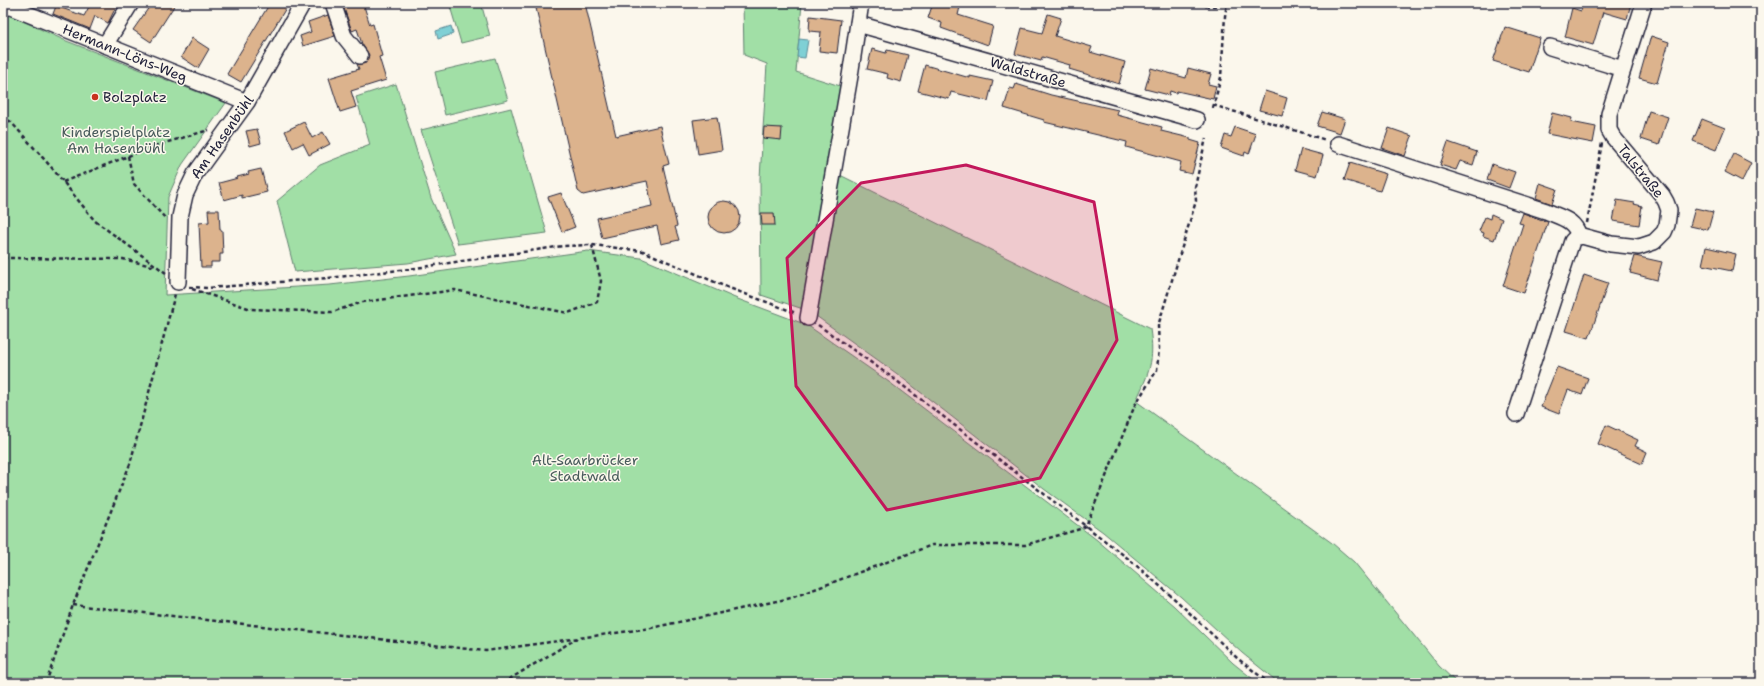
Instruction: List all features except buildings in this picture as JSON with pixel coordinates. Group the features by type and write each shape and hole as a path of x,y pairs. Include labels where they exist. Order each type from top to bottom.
{"street":[{"path":"104,45 131,3"},
{"name":"Am Hasenbühl","path":"184,285 180,234 181,209 189,184 247,102 303,3"},
{"path":"333,3 344,36 360,56"},
{"path":"808,318 850,76 861,3"},
{"name":"Talstraße","path":"1579,236 1611,244 1639,248 1654,242 1668,226 1669,210 1662,195 1620,146 1609,130 1608,114 1644,3"},
{"name":"Hermann-Löns-Weg","path":"3,4 247,102"},
{"name":"Waldstraße","path":"858,24 1197,120"},
{"path":"1550,47 1623,69"},
{"path":"1338,144 1546,212 1572,223 1576,227 1579,236 1572,241 1570,246 1516,414"}],"path":[{"path":"1205,6 1215,6 1220,3"},
{"path":"1227,3 1220,77 1213,107 1338,144"},
{"path":"3,116 11,122 52,168 95,221 158,268 184,285 251,308 332,312 363,302 455,290 568,313 597,302 600,281 592,245"},
{"path":"63,182 151,147 231,124"},
{"path":"1588,222 1599,155 1603,138 1609,130"},
{"path":"73,605 486,651 651,628 791,598 932,545 1025,545 1080,529 1086,526 1135,405 1157,370 1159,348 1158,326 1196,201 1195,187 1206,138"},
{"path":"128,156 134,184 180,234"},
{"path":"184,285 208,288 328,278 409,269 556,247 592,245 643,251 724,286 808,318 893,378 1130,560 1177,601 1237,658 1269,683"},
{"path":"3,258 123,259 158,268"},
{"path":"46,683 73,605 130,464 184,285"},
{"path":"503,683 579,638"}],"highlighted area":[{"path":"966,165 1094,202 1117,340 1040,478 887,510 796,386 787,258 861,183"}],"green space":[{"path":"449,3 481,3 490,36 461,43"},
{"path":"743,3 802,3 796,72 853,90 838,174 1150,329 1152,350 1150,366 1136,401 1332,543 1354,562 1439,666 1457,683 1279,683 1242,653 1181,597 1103,532 1044,489 896,373 809,311 761,295 760,178 767,64 744,55"},
{"name":"Alt-Saarbrücker Stadtwald","path":"3,12 64,40 226,103 182,165 168,197 165,295 330,285 409,276 588,251 641,258 735,298 807,325 889,382 1097,540 1174,606 1233,663 1258,683 3,683"},
{"path":"495,58 508,100 445,115 435,72"},
{"path":"396,84 431,198 456,254 408,263 295,272 277,201 320,165 370,145 356,97"},
{"path":"511,108 547,233 458,244 421,130"}],"water":[{"path":"451,26 453,34 438,39 436,31"},
{"path":"799,39 808,40 805,58 797,57"}],"place":[{"name":"Bolzplatz","path":"95,97"}],"park label":[{"name":"Kinderspielplatz Am Hasenbühl","path":"116,140"}]}
